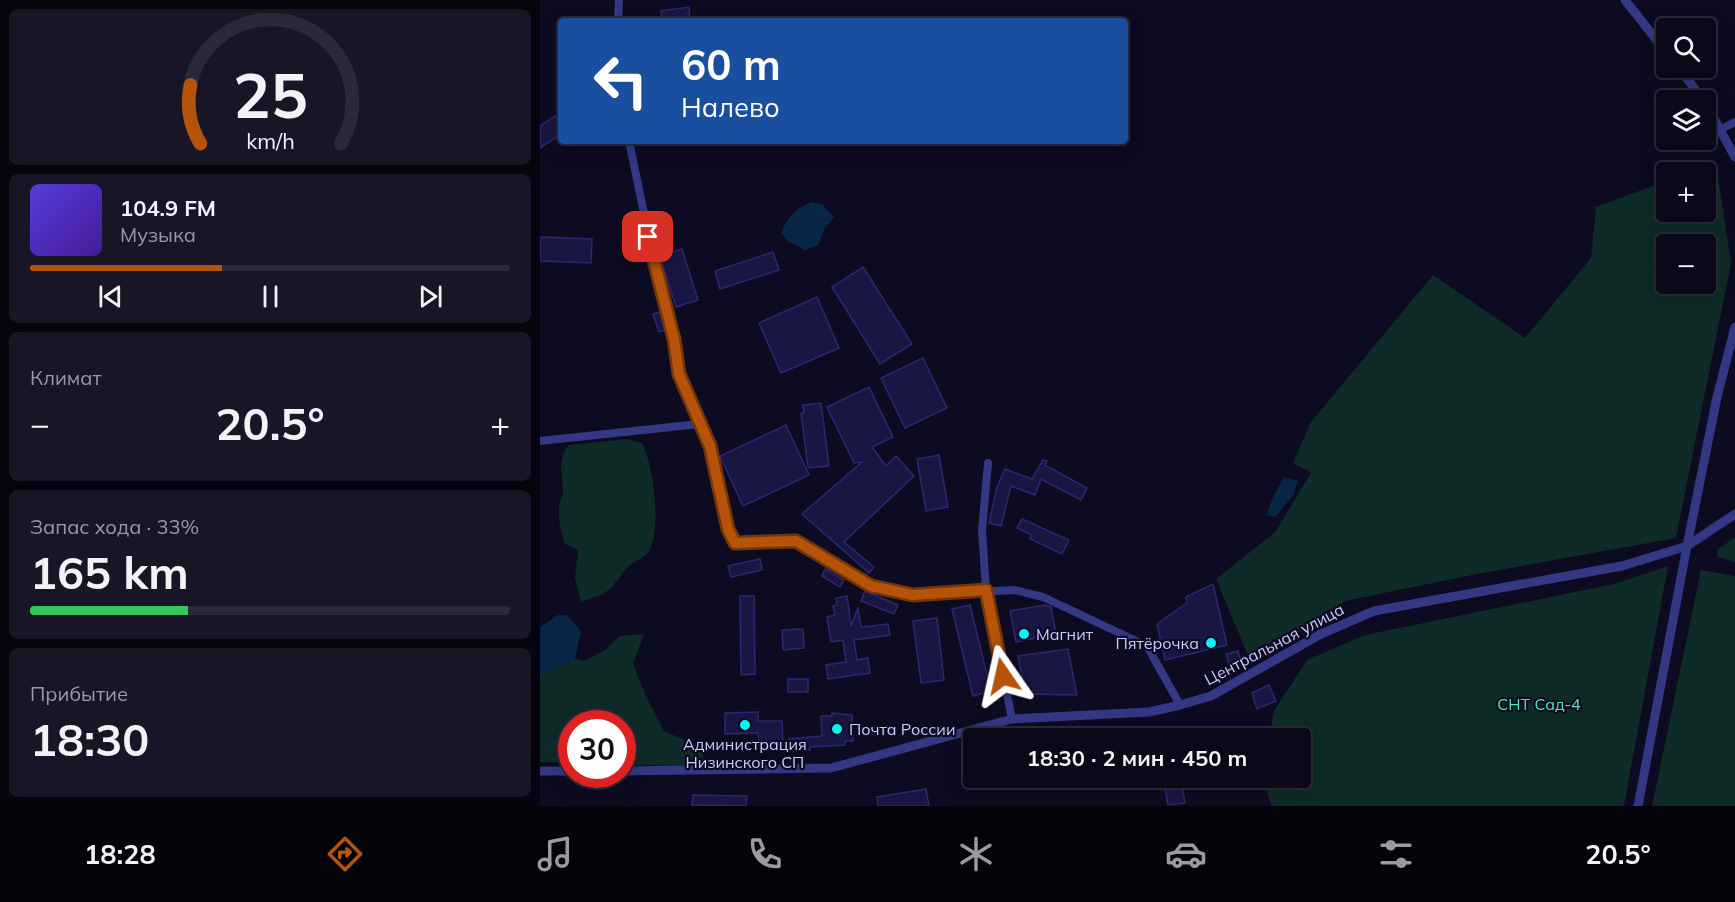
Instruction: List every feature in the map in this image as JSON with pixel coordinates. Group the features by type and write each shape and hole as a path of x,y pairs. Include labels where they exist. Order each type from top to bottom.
{"street":[{"path":"618,18 619,0"},
{"path":"1624,0 1656,40"},
{"path":"1686,78 1695,90"},
{"path":"1716,121 1735,157"},
{"path":"1721,129 1735,122"},
{"path":"630,144 662,300 674,339 679,374 710,446 728,529 735,543 796,541 871,586 913,595 986,589 1015,590 1043,597 1147,646 1180,705"},
{"path":"1638,806 1717,397 1735,327"},
{"path":"540,441 699,424"},
{"path":"988,463 982,530 986,589 1012,719"},
{"name":"Центральная улица","path":"636,771 831,768 1012,719 1149,712 1180,705 1211,696 1321,634 1374,611 1575,576 1687,546 1735,514"},
{"path":"540,771 558,771"}],"green space":[{"path":"1716,163 1731,263 1676,538 1345,601 1252,665 1216,579 1275,532 1311,473 1293,463 1311,422 1433,275 1525,338 1591,258 1596,207 1656,185 1656,222 1716,222"},
{"path":"627,439 642,443 650,466 655,499 655,532 646,555 629,566 608,590 599,596 581,602 575,578 578,550 565,544 559,522 559,505 563,492 561,466 563,455 569,445"},
{"path":"1735,537 1735,562 1718,557 1717,550"},
{"name":"СНТ Сад-4","path":"1668,566 1624,806 1271,806 1267,788 1311,788 1311,728 1271,728 1274,711 1307,660 1365,635 1614,584"},
{"path":"1701,570 1735,576 1735,806 1652,806"},
{"path":"644,634 633,664 647,698 664,731 702,748 704,762 696,766 636,765 636,710 558,710 558,762 540,762 540,676 575,659 585,661 605,650 620,636"}],"water":[{"path":"812,202 823,205 834,217 825,228 818,245 805,250 788,241 781,233 793,214"},
{"path":"1284,477 1298,481 1294,494 1275,517 1268,515 1272,500"},
{"path":"558,615 566,615 581,631 575,659 540,676 540,627"}],"building":[{"path":"689,7 690,18 662,18 661,11"},
{"path":"558,114 558,136 540,148 540,126"},
{"path":"540,237 592,239 591,263 540,261"},
{"path":"682,249 698,300 676,307 660,256"},
{"path":"773,252 779,270 720,289 715,271"},
{"path":"863,267 912,344 880,364 832,287"},
{"path":"817,297 839,348 781,373 759,323"},
{"path":"660,312 665,330 659,332 653,314"},
{"path":"923,358 947,408 905,428 881,378"},
{"path":"869,387 893,437 872,447 886,466 896,456 914,476 844,542 874,567 869,573 802,514 862,462 854,463 827,407"},
{"path":"821,403 829,466 808,468 801,413 804,413 803,405"},
{"path":"786,425 809,475 743,506 720,456"},
{"path":"939,455 948,507 926,511 917,459"},
{"path":"1043,460 1047,461 1045,465 1087,488 1081,500 1041,479 1035,495 1011,486 1001,526 989,523 997,487 1005,469 1032,479"},
{"path":"1022,519 1069,540 1062,554 1030,539 1032,535 1017,528"},
{"path":"760,559 762,570 731,577 728,566"},
{"path":"825,569 844,580 840,587 822,576"},
{"path":"1213,584 1227,645 1165,660 1157,624 1187,603 1186,597"},
{"path":"865,591 898,605 894,614 861,601"},
{"path":"740,596 754,596 755,674 741,675"},
{"path":"847,596 851,626 858,608 861,627 888,624 890,635 854,640 857,660 868,658 870,673 828,679 826,665 846,662 843,640 831,642 827,617 835,615 833,606 837,605 836,598"},
{"path":"970,605 991,691 973,696 952,609"},
{"path":"1045,605 1051,607 1056,634 1016,642 1010,611"},
{"path":"937,618 944,680 921,683 913,621"},
{"path":"803,629 804,648 783,650 782,630"},
{"path":"1068,649 1077,695 1025,694 1018,656"},
{"path":"1238,651 1241,664 1230,667 1226,654"},
{"path":"788,679 808,679 808,692 788,692"},
{"path":"1269,685 1276,701 1257,709 1252,693"},
{"path":"758,712 758,721 782,721 783,742 759,742 758,733 725,734 725,713"},
{"name":"Почта России","path":"832,713 852,715 853,741 845,741 845,745 810,747 810,750 791,751 789,739 822,736 821,716 832,716"},
{"path":"1165,788 1183,788 1185,803 1168,805"},
{"path":"926,789 929,806 878,806 877,797"},
{"path":"693,795 747,796 746,806 692,805"}],"place":[{"name":"Магнит","path":"1024,634"},
{"name":"Пятёрочка","path":"1211,643"},
{"name":"Администрация Низинского СП","path":"745,725"},
{"name":"Почта России","path":"837,729"}],"route":[{"path":"648,237 662,300 674,339 679,374 710,446 728,529 735,543 796,541 871,586 913,595 986,590 1003,676"}]}
